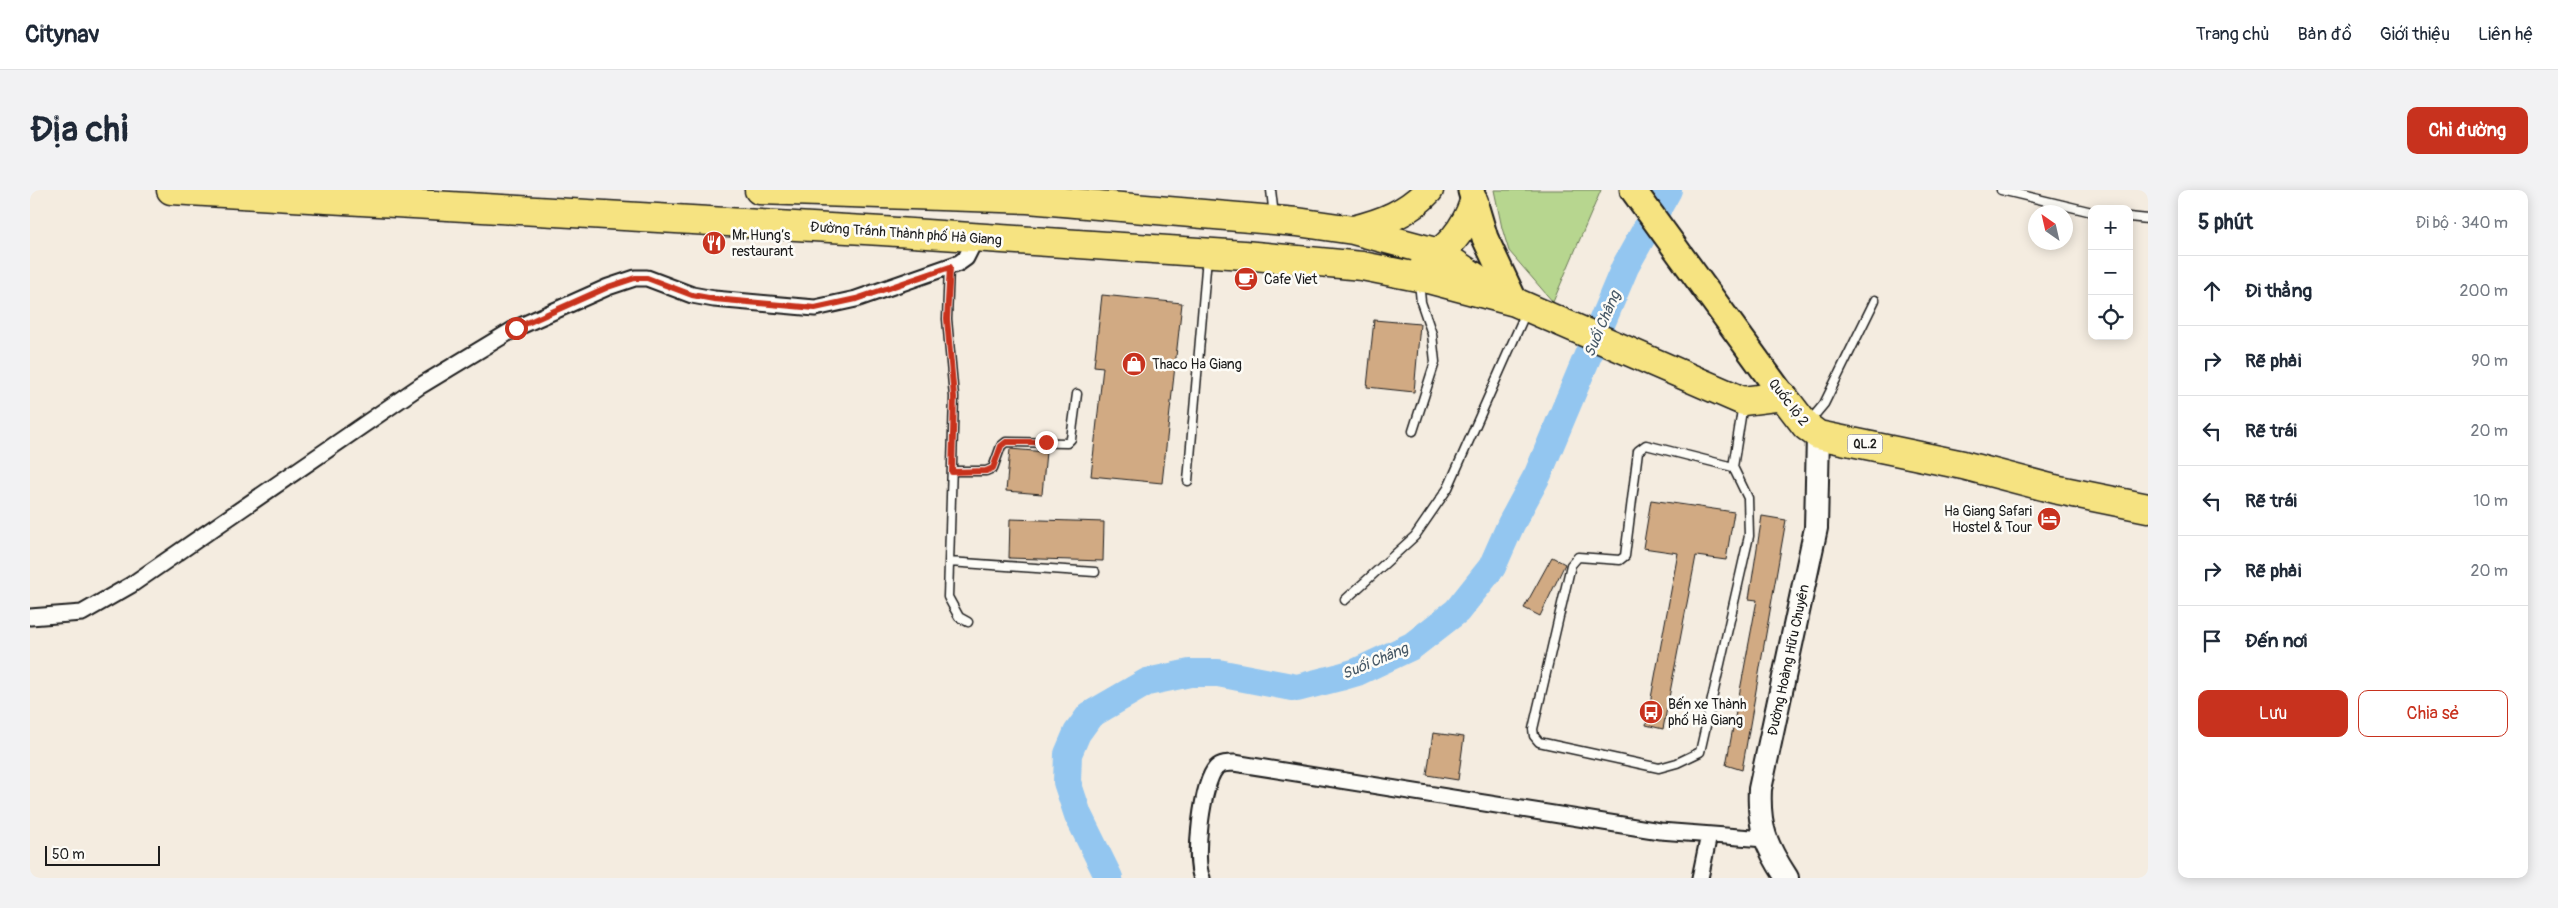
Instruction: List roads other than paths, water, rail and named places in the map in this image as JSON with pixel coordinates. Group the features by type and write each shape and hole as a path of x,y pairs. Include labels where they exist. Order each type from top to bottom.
{"highway":[{"name":"Đường Tránh Thành phố Hà Giang","path":"171,190 366,195 1208,253 1362,266 1409,275 1526,307"},
{"path":"759,190 1028,199 1274,220 1353,230 1439,254 1526,307 1743,401 1783,396"},
{"path":"1353,230 1380,224 1411,206 1429,190"},
{"path":"1409,275 1439,254 1461,230 1473,196"},
{"path":"976,238 982,198"},
{"name":"Quốc lộ 2","path":"1783,396 1812,430 1963,465 2054,489 2148,508"},
{"name":"Quốc lộ 2","path":"1963,465 2055,474 2148,490"}],"main road":[{"name":"Quốc lộ 2","path":"1633,190 1783,396"},
{"path":"1473,196 1485,238 1526,307"}],"street":[{"path":"30,616 82,613 131,585 420,386 516,328 608,287 635,278 647,278 692,295 714,299 815,308 856,299 950,267 966,258 976,238"},
{"name":"Đường Hoàng Hữu Chuyên","path":"1787,878 1765,839 1759,810 1760,789 1816,528 1812,430"},
{"path":"1202,878 1198,861 1205,793 1216,768 1222,764 1234,762 1660,831 1765,839"},
{"path":"1700,878 1709,835"}],"lane":[{"path":"1271,190 1274,220"},
{"path":"2001,190 2088,211"},
{"path":"2133,217 2148,219"},
{"path":"1188,482 1208,253"},
{"path":"950,267 947,319 954,397 948,597 959,617 968,622"},
{"path":"1409,275 1432,334 1436,362 1414,431"},
{"path":"1812,430 1875,300"},
{"path":"1345,600 1414,536 1448,488 1526,307"},
{"path":"952,472 986,471 993,468 1001,446 1006,442 1066,443 1070,439 1077,394"},
{"path":"1733,467 1646,445 1638,452 1625,556 1620,560 1578,557 1571,565 1533,729 1534,736 1538,742 1659,768 1677,763 1700,752 1749,536 1748,498 1733,467 1743,401"},
{"path":"949,562 1095,572"}],"waterway":[{"name":"Suối Châng","path":"1109,878 1078,815 1067,782 1068,754 1077,733 1090,715 1147,682 1190,673 1218,673 1297,688 1340,677 1357,672 1412,646 1457,611 1492,567 1511,524 1538,474 1625,267 1668,190"}],"place":[{"name":"Mr Hung’s restaurant","path":"714,243"},
{"name":"Cafe Viet","path":"1246,279"},
{"name":"Thaco Ha Giang","path":"1134,364"},
{"name":"Ha Giang Safari Hostel & Tour","path":"2049,519"},
{"name":"Bến xe Thành phố Hà Giang","path":"1651,712"}]}
